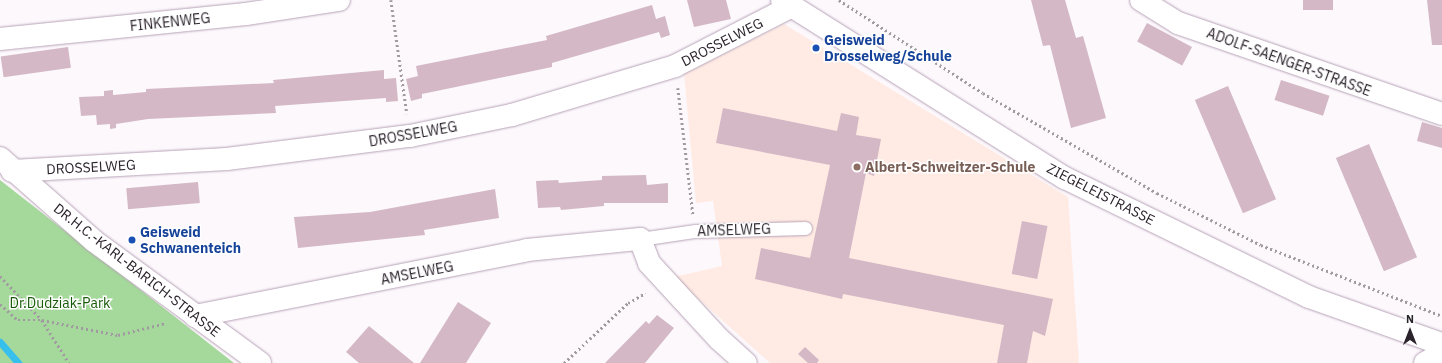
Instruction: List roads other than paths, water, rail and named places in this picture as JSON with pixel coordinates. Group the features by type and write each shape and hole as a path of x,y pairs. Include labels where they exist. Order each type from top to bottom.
{"street":[{"name":"FINKENWEG","path":"0,39 246,14 338,0"},
{"name":"ADOLF-SAENGER-STRASSE","path":"1141,0 1178,23 1442,114"},
{"name":"DROSSELWEG","path":"6,165 227,159 410,136 512,115 675,66 787,3"},
{"name":"ZIEGELEISTRASSE","path":"787,3 1065,178 1309,297 1442,344"},
{"name":"DR.H.C.-KARL-BARICH-STRASSE","path":"6,165 94,241 260,363"},
{"name":"AMSELWEG","path":"195,316 527,250 640,239"},
{"path":"640,239 649,263 719,339 746,363"},
{"path":"1425,363 1442,353"}],"lane":[{"name":"AMSELWEG","path":"640,239 695,231 805,228"}],"waterway":[{"path":"0,342 18,363"}],"place":[{"name":"Geisweid Drosselweg/Schule","path":"816,48"},
{"name":"Albert-Schweitzer-Schule","path":"857,167"},
{"name":"Geisweid Schwanenteich","path":"132,240"}],"park label":[{"name":"Dr.Dudziak-Park","path":"60,303"}]}
